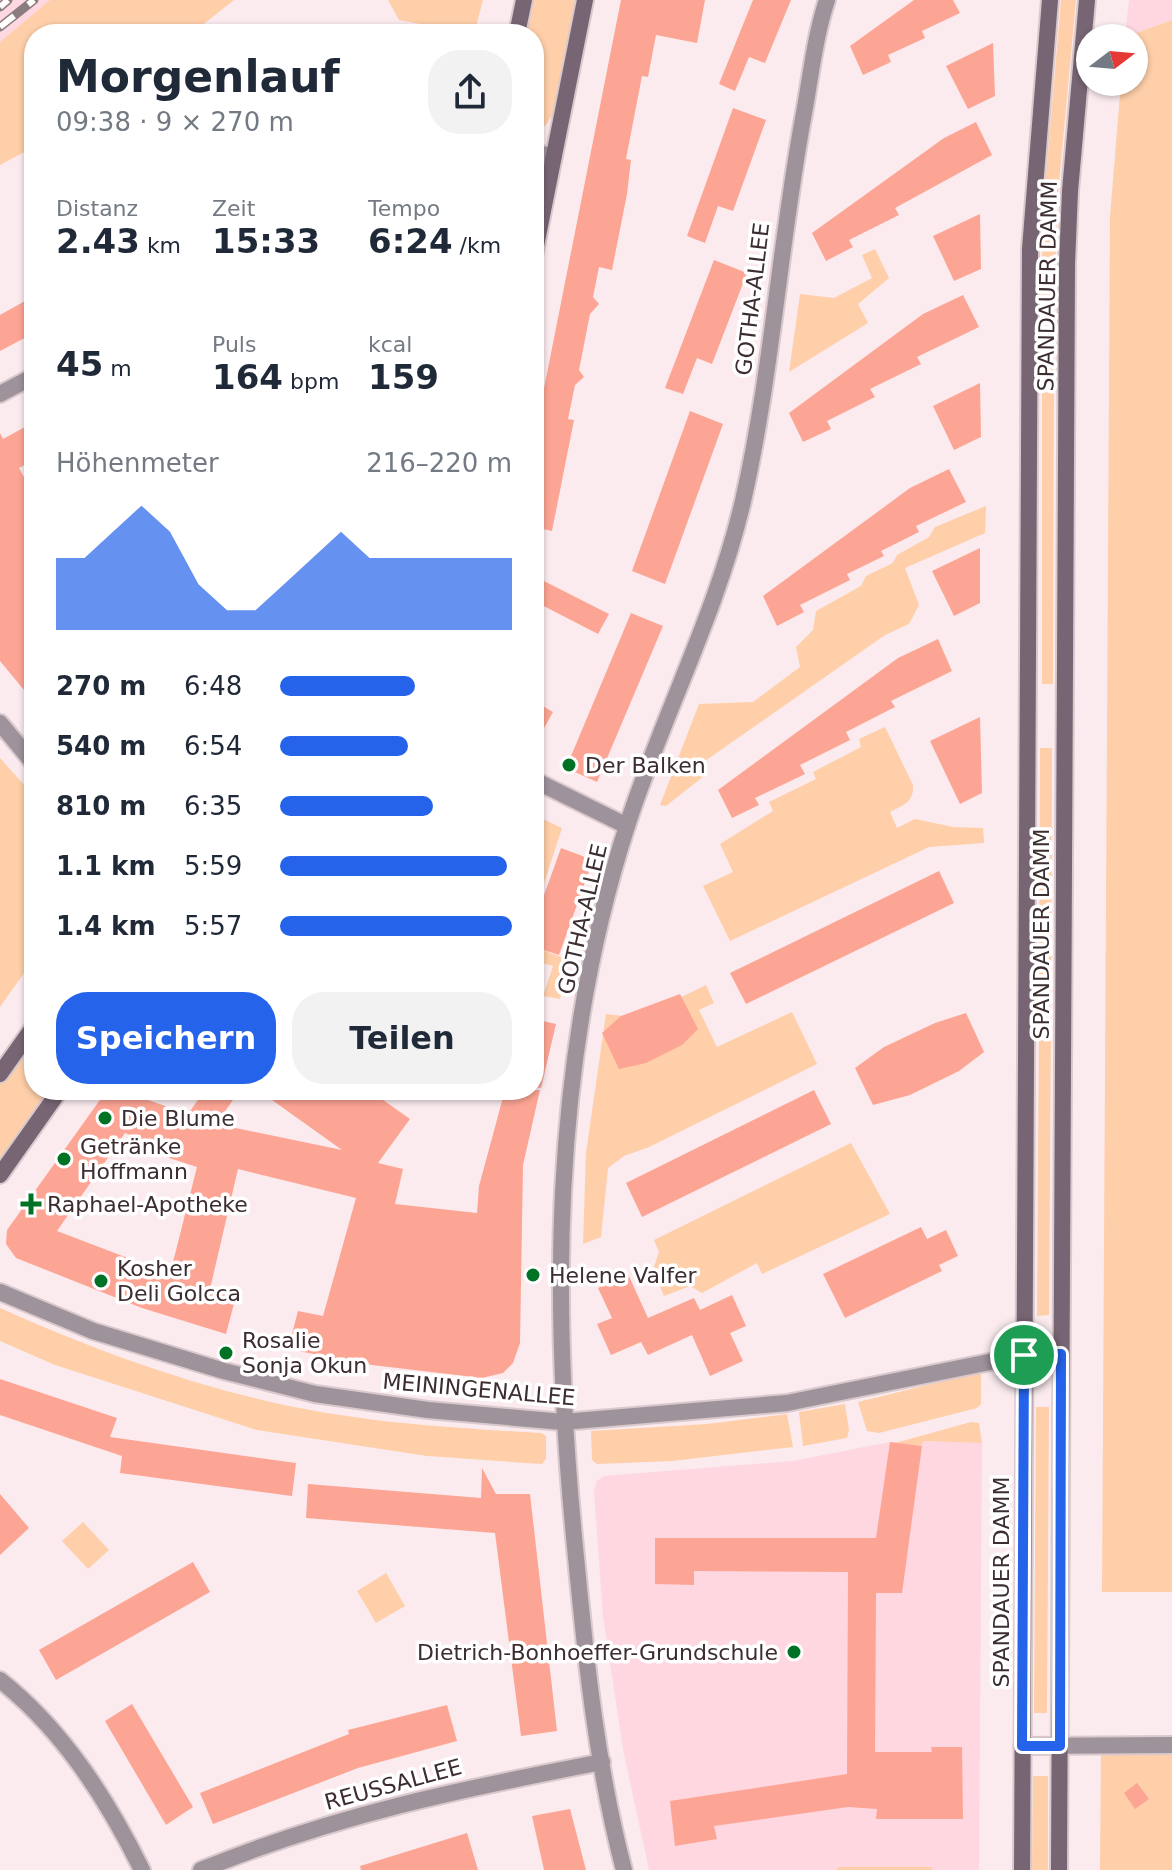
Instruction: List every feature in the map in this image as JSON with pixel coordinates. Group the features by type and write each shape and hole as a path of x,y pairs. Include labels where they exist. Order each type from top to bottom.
{"main road":[{"path":"519,24 524,0"},
{"path":"544,206 585,0"},
{"name":"SPANDAUER DAMM","path":"1022,1870 1030,249 1050,0"},
{"name":"SPANDAUER DAMM","path":"1059,1870 1067,264 1070,191 1087,0"},
{"path":"0,1074 24,1040"},
{"path":"0,1175 53,1100"}],"street":[{"name":"GOTHA-ALLEE","path":"624,1870 602,1762 584,1645 563,1422 559,1242 565,1139 591,971 627,826 740,513 761,407 786,208 827,0"},
{"path":"544,154 554,156"},
{"path":"0,394 24,381"},
{"path":"0,723 24,752"},
{"path":"544,785 627,826"},
{"name":"MEININGENALLEE","path":"0,1292 93,1331 224,1371 315,1394 428,1410 563,1422 787,1403 1024,1355 1061,1354"},
{"path":"0,1680 22,1698 74,1755 142,1870"},
{"path":"1022,1746 1172,1745"},
{"name":"REUSSALLEE","path":"201,1870 320,1826 388,1806 602,1762"}],"shaded area":[{"path":"0,0 50,0 0,42"},
{"path":"50,0 234,0 204,24 24,24 24,152 0,165 0,42"},
{"path":"388,0 483,0 477,24 420,24 399,20"},
{"path":"529,0 575,0 553,114 544,126 544,24 525,24"},
{"path":"1061,0 1076,0 1057,205 1055,308 1041,308 1043,211"},
{"path":"1129,0 1172,0 1172,20 1148,29 1148,24 1126,24"},
{"path":"1172,20 1172,1592 1102,1592 1110,217 1120,96 1148,96 1148,29"},
{"path":"875,249 889,278 858,304 868,323 789,372 800,294 834,298 872,278 862,255"},
{"path":"1042,365 1054,365 1053,684 1042,684"},
{"path":"986,506 985,533 905,568 919,605 909,624 885,635 698,766 704,776 666,806 660,805 699,704 753,702 800,667 796,647 813,630 816,611 861,586 866,576 893,563 897,555 929,537 935,527"},
{"path":"885,727 913,785 910,799 890,812 897,828 915,819 953,827 983,828 984,843 929,847 730,941 703,886 733,872 720,844 773,811 769,802 816,779 813,772 861,747 859,739"},
{"path":"1040,748 1052,748 1051,1004 1039,1004"},
{"path":"0,758 24,785 24,973 0,1007"},
{"path":"544,820 562,828 544,883"},
{"path":"544,951 569,960 560,999 544,996 553,966 544,964"},
{"path":"706,985 714,1003 699,1010 717,1047 792,1012 817,1064 649,1147 624,1156 608,1168 601,1237 583,1244 586,1153 606,1014 639,1018"},
{"path":"1039,1021 1051,1021 1049,1315 1037,1316"},
{"path":"24,1050 24,1100 44,1100 0,1163 0,1084"},
{"path":"851,1143 890,1214 762,1274 757,1263 702,1293 690,1286 664,1296 653,1270 659,1252 654,1240"},
{"path":"0,1308 126,1359 258,1399 371,1419 541,1433 546,1436 546,1459 542,1464 427,1456 257,1430 55,1365 0,1341"},
{"path":"981,1372 981,1404 977,1408 879,1433 867,1431 858,1402"},
{"path":"845,1404 849,1430 847,1438 803,1446 799,1412"},
{"path":"1036,1407 1049,1407 1047,1713 1034,1713"},
{"path":"787,1414 793,1447 672,1461 597,1464 592,1460 591,1431 707,1424"},
{"path":"971,1422 979,1423 982,1443 923,1441 922,1446 895,1443"},
{"name":"Dietrich-Bonhoeffer-Grundschule","path":"922,1441 982,1443 979,1870 649,1870 623,1749 603,1617 594,1490 597,1481 604,1476 793,1461 890,1442 921,1446"},
{"path":"83,1522 109,1550 88,1569 62,1541"},
{"path":"386,1573 405,1606 376,1623 357,1591"},
{"path":"1172,1745 1172,1870 1100,1870 1101,1746"},
{"path":"1033,1776 1048,1776 1048,1870 1032,1870"},
{"path":"837,1867 932,1867 932,1870 837,1870"}],"building":[{"path":"621,0 705,0 697,43 656,35 648,77 642,76 626,159 631,160 627,194 612,270 599,267 593,297 599,304 590,314 579,370 584,377 575,385 568,419 574,420 552,531 544,529 544,389"},
{"path":"753,0 791,0 765,63 749,57 735,91 719,84"},
{"path":"914,0 953,0 960,13 922,31 925,38 888,55 891,62 863,75 850,46"},
{"path":"993,43 995,96 968,109 946,66"},
{"path":"733,108 766,120 733,211 718,206 705,243 687,236"},
{"path":"976,122 992,155 895,208 899,215 849,240 853,247 826,261 812,233 944,138"},
{"path":"980,214 981,269 954,281 933,236"},
{"path":"714,260 747,273 712,364 697,358 683,394 665,388"},
{"path":"963,295 979,327 917,357 921,364 870,389 875,397 827,421 831,429 803,442 789,413 923,314"},
{"path":"24,302 24,338 0,351 0,315"},
{"path":"980,383 981,437 954,450 933,406"},
{"path":"690,411 723,424 665,584 632,571"},
{"path":"24,427 24,465 19,468 24,477 24,690 0,661 0,433 3,439"},
{"path":"949,469 966,502 916,526 919,532 881,551 884,556 847,574 850,580 800,605 804,612 777,626 763,596 910,488"},
{"path":"980,548 980,603 954,616 932,571"},
{"path":"544,581 609,614 598,634 544,606"},
{"path":"631,613 663,626 597,782 566,768"},
{"path":"938,639 952,671 891,701 895,707 846,732 850,740 800,765 805,774 755,798 759,805 732,818 718,790 898,658"},
{"path":"544,707 553,712 544,728"},
{"path":"980,717 982,793 960,804 930,741"},
{"path":"561,848 593,860 559,955 544,950 544,895"},
{"path":"939,871 954,903 746,1004 730,973"},
{"path":"680,994 698,1029 682,1045 646,1063 619,1069 602,1033 621,1016"},
{"path":"966,1013 984,1052 959,1071 910,1095 873,1105 855,1068 884,1047 935,1023"},
{"path":"544,1021 556,1024 544,1075"},
{"path":"814,1090 831,1124 642,1217 626,1183"},
{"path":"100,1100 148,1100 188,1114 198,1100 233,1100 216,1124 342,1150 272,1100 383,1100 410,1119 378,1163 403,1169 395,1204 477,1213 479,1186 502,1100 538,1100 523,1165 520,1343 513,1363 503,1373 482,1378 372,1365 288,1349 298,1311 323,1316 356,1198 238,1169 210,1289 236,1296 226,1334 142,1308 16,1258 6,1244 7,1230","holes":["125,1133 154,1144 151,1152 197,1167 170,1274 57,1231"]},
{"path":"921,1227 927,1239 946,1230 958,1256 939,1265 942,1271 845,1318 823,1274"},
{"path":"628,1274 648,1318 694,1298 700,1310 732,1295 746,1326 730,1333 743,1361 710,1376 692,1335 648,1355 641,1342 611,1355 597,1324 612,1318 598,1288"},
{"path":"0,1379 117,1418 110,1437 296,1463 292,1496 120,1473 122,1456 0,1415"},
{"path":"890,1442 922,1446 902,1593 876,1593 875,1752 932,1752 931,1747 962,1747 963,1819 876,1819 877,1809 848,1807 714,1826 717,1839 675,1846 670,1801 847,1774 848,1572 694,1571 694,1585 655,1584 655,1538 876,1538"},
{"path":"482,1468 496,1494 530,1494 557,1731 521,1736 495,1533 306,1518 308,1484 481,1498"},
{"path":"0,1494 29,1528 0,1555"},
{"path":"193,1562 210,1592 56,1680 39,1650"},
{"path":"132,1704 193,1807 166,1825 105,1721"},
{"path":"447,1705 457,1741 358,1768 213,1824 200,1793 349,1734 348,1730"},
{"path":"1137,1783 1149,1799 1135,1809 1124,1793"},
{"path":"570,1809 586,1870 544,1870 532,1816"},
{"path":"467,1833 478,1870 361,1870 360,1866"}],"railway":[{"path":"0,7 8,0"},
{"path":"0,27 34,0"}],"place":[{"name":"Der Balken","path":"569,765"},
{"name":"Die Blume","path":"105,1118"},
{"name":"Getränke Hoffmann","path":"64,1159"},
{"name":"Raphael-Apotheke","path":"31,1204"},
{"name":"Helene Valfer","path":"533,1275"},
{"name":"Kosher Deli Golcca","path":"101,1281"},
{"name":"Rosalie Sonja Okun","path":"226,1353"},
{"name":"Dietrich-Bonhoeffer-Grundschule","path":"794,1652"}],"route":[{"path":"1061,1354 1060,1746 1022,1746 1024,1355 1061,1354"}]}
